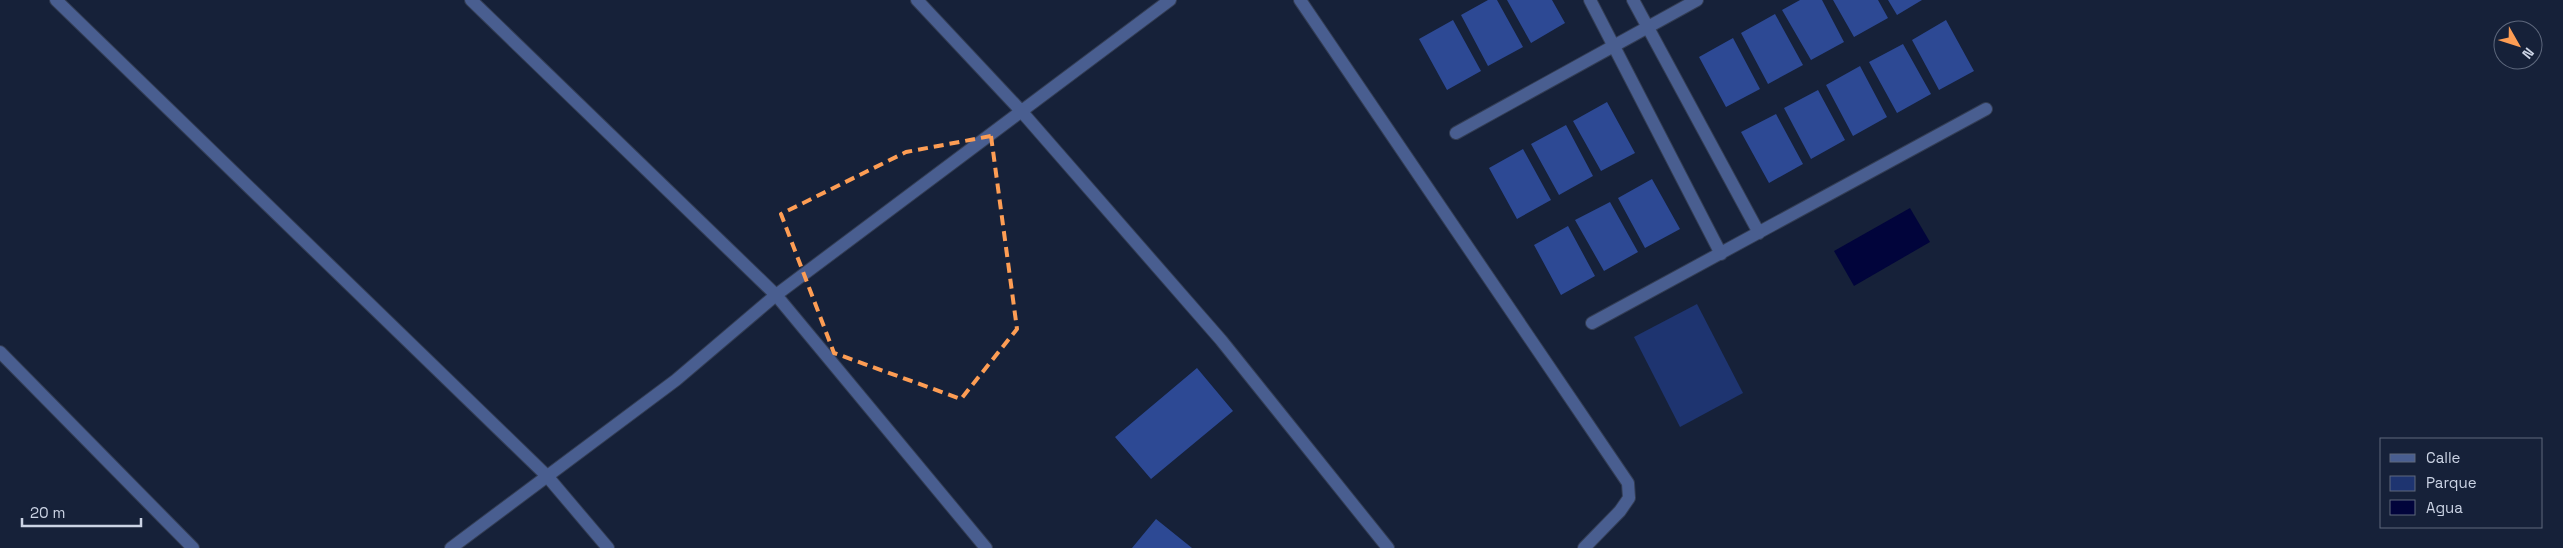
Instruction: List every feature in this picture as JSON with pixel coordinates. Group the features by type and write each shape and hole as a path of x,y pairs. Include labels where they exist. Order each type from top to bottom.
{"street":[{"path":"56,0 547,476 608,548"},
{"path":"471,0 776,295 986,548"},
{"path":"916,0 1022,112 1221,340 1388,548"},
{"path":"451,548 676,380 776,295 1170,0"},
{"path":"1300,0 1628,483 1628,498 1624,504 1584,548"},
{"path":"1590,0 1721,254"},
{"path":"1633,0 1759,233"},
{"path":"1456,133 1614,44 1697,0"},
{"path":"1592,323 1986,109"},
{"path":"0,352 194,548"}],"highlighted area":[{"path":"991,136 1017,329 961,399 834,353 781,214 906,152"}],"green space":[{"path":"1697,304 1743,393 1680,427 1634,337"}],"water":[{"path":"1910,208 1930,242 1854,286 1834,251"}],"building":[{"path":"1488,0 1497,0 1523,47 1488,66 1461,15"},
{"path":"1507,0 1552,0 1565,23 1531,43"},
{"path":"1800,0 1822,0 1844,42 1811,60 1782,10"},
{"path":"1833,0 1878,0 1888,18 1854,37"},
{"path":"1888,0 1922,0 1897,15"},
{"path":"1775,14 1803,65 1768,84 1741,33"},
{"path":"1453,20 1481,71 1447,90 1419,39"},
{"path":"1946,20 1974,71 1939,90 1912,40"},
{"path":"1733,38 1760,89 1726,107 1699,57"},
{"path":"1903,44 1931,94 1897,113 1869,62"},
{"path":"1860,66 1887,117 1853,136 1826,85"},
{"path":"1818,90 1845,140 1811,159 1784,108"},
{"path":"1607,102 1635,153 1601,171 1573,121"},
{"path":"1776,114 1803,164 1769,183 1741,132"},
{"path":"1566,125 1593,176 1559,195 1531,144"},
{"path":"1523,149 1551,200 1517,219 1489,168"},
{"path":"1652,179 1680,229 1645,248 1618,198"},
{"path":"1610,202 1638,252 1604,271 1575,220"},
{"path":"1568,226 1595,276 1561,295 1534,245"},
{"path":"1197,368 1233,411 1151,479 1115,437"},
{"path":"1156,519 1192,548 1132,548"}]}
